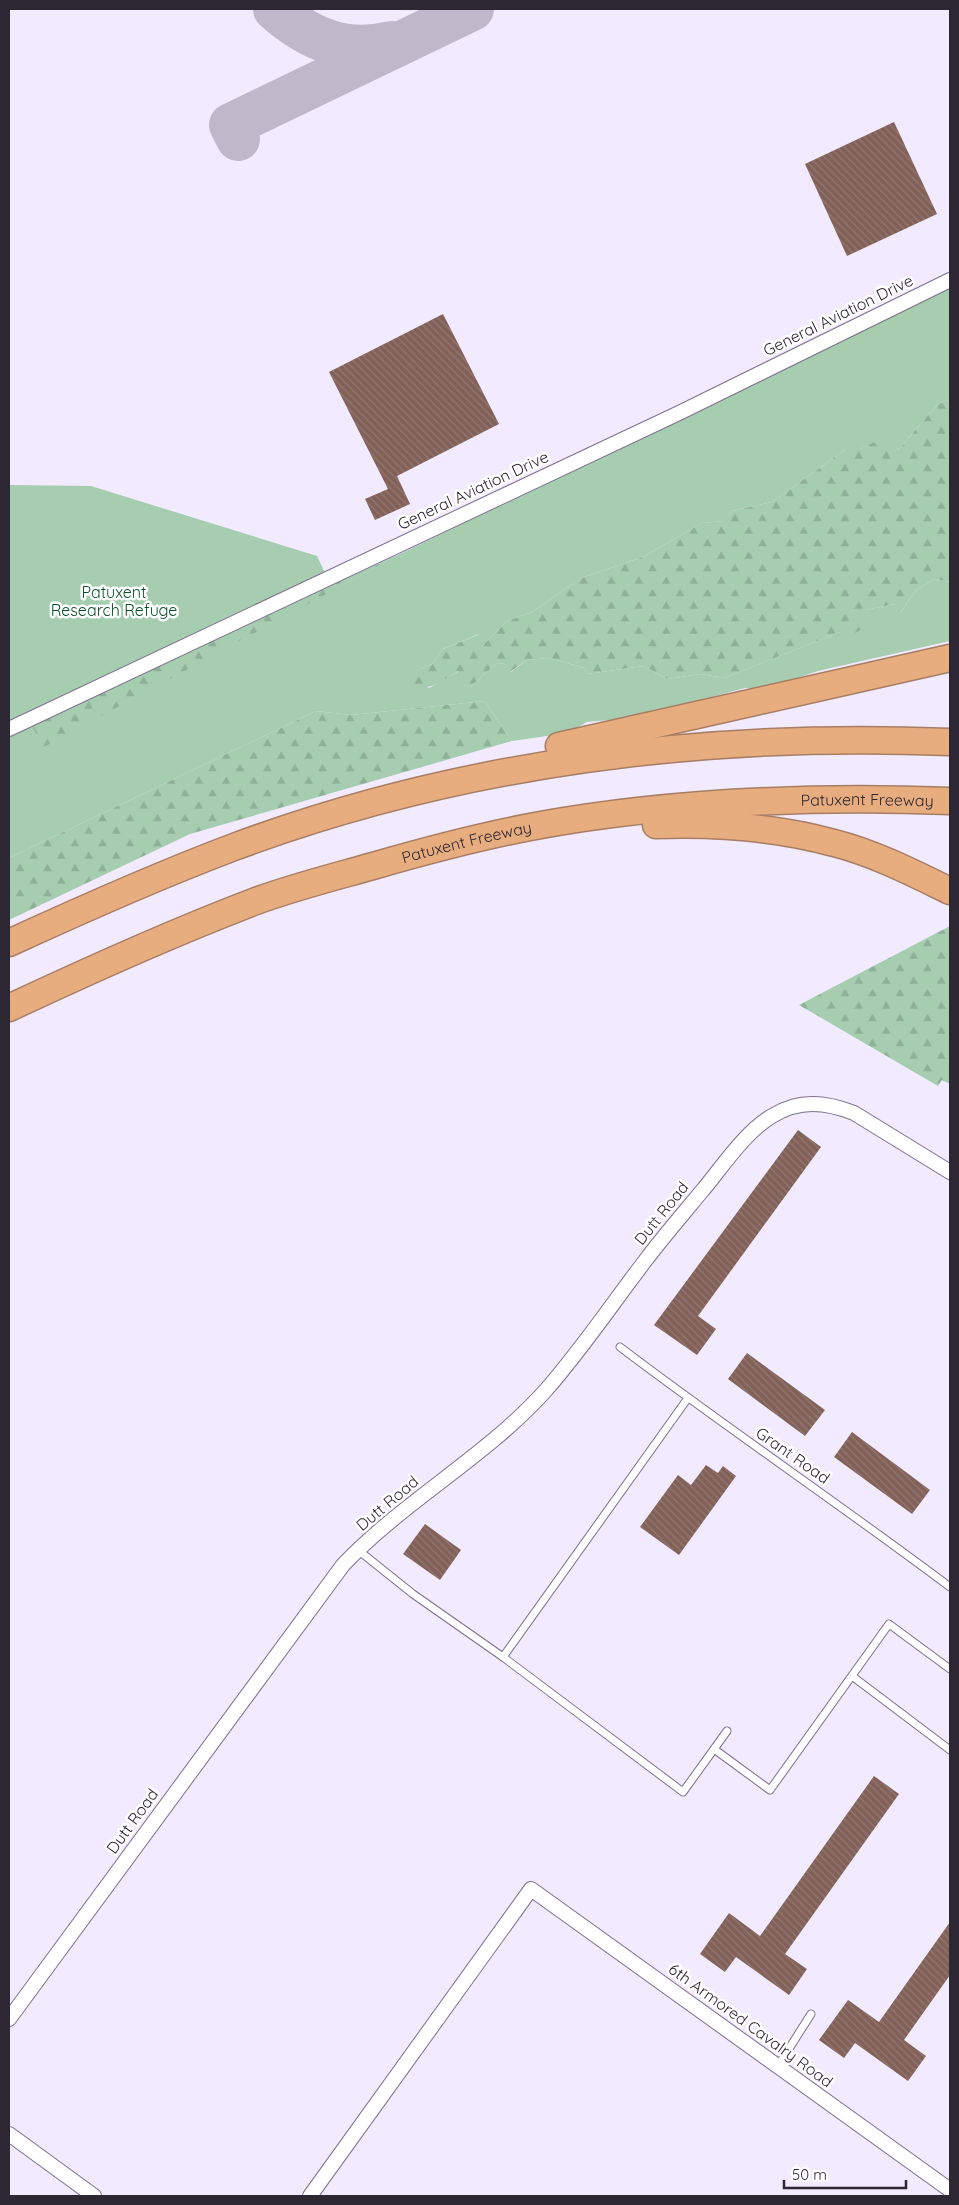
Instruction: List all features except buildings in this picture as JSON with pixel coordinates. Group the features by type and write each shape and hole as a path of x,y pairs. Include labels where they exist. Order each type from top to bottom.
{"highway":[{"path":"9,943 152,879 235,847 406,788 517,755 950,658"},
{"path":"314,820 408,794 501,773 609,755 696,746 784,740 886,739 950,742"},
{"name":"Patuxent Freeway","path":"9,1008 178,932 258,901 332,877 427,851 530,827 703,804 790,799 884,798 950,801"},
{"path":"332,877 570,834 626,826 686,824 740,826 794,834 836,843 905,869 950,892"}],"street":[{"name":"General Aviation Drive","path":"9,729 664,420 950,280"},
{"name":"Dutt Road","path":"9,2019 313,1604 358,1550 415,1500 519,1419 546,1390 588,1339 651,1254 722,1166 761,1124 786,1108 820,1102 837,1106 854,1113 950,1172"},
{"name":"6th Armored Cavalry Road","path":"310,2196 531,1889 950,2190"},
{"path":"9,2134 94,2196"}],"lane":[{"name":"Grant Road","path":"620,1347 688,1398 798,1474 950,1587"},
{"path":"503,1657 688,1398"},
{"path":"358,1550 413,1594 503,1657 683,1792 727,1731"},
{"path":"714,1749 770,1790 889,1624 950,1669"},
{"path":"852,1676 950,1750"},
{"path":"778,2066 811,2014"}],"green space":[{"name":"Patuxent Research Refuge","path":"950,288 950,399 937,405 898,450 889,436 860,449 846,449 772,502 732,511 725,521 702,523 643,557 581,578 532,612 507,621 481,647 479,634 443,649 432,664 406,675 429,688 459,671 465,687 470,687 497,663 505,664 511,672 527,660 548,658 585,668 587,674 644,666 667,679 701,674 724,678 840,632 865,610 895,604 901,612 916,590 935,579 950,582 950,641 818,671 761,690 745,688 633,718 587,722 568,733 512,741 485,701 351,715 316,711 9,858 9,485 91,486 317,556 333,590 402,553"},
{"path":"950,399 950,582 935,579 916,590 900,613 895,604 865,610 868,626 851,635 840,632 724,678 701,674 667,679 644,666 587,674 585,668 548,658 527,660 510,672 505,664 497,663 470,687 465,687 458,671 432,686 426,687 419,687 404,680 405,675 432,664 443,649 480,634 482,646 507,621 532,612 581,578 643,557 702,523 724,521 732,511 772,502 846,449 860,449 889,435 898,450 937,405"},
{"path":"402,553 44,747 32,726 38,718"},
{"path":"485,701 512,741 190,834 9,920 9,858 316,711 351,715"},
{"path":"950,926 950,1084 942,1080 938,1086 799,1005"}],"taxiway":[{"path":"275,9 301,29 329,42 359,47 392,43"},
{"path":"238,139 231,125 472,9"}]}
